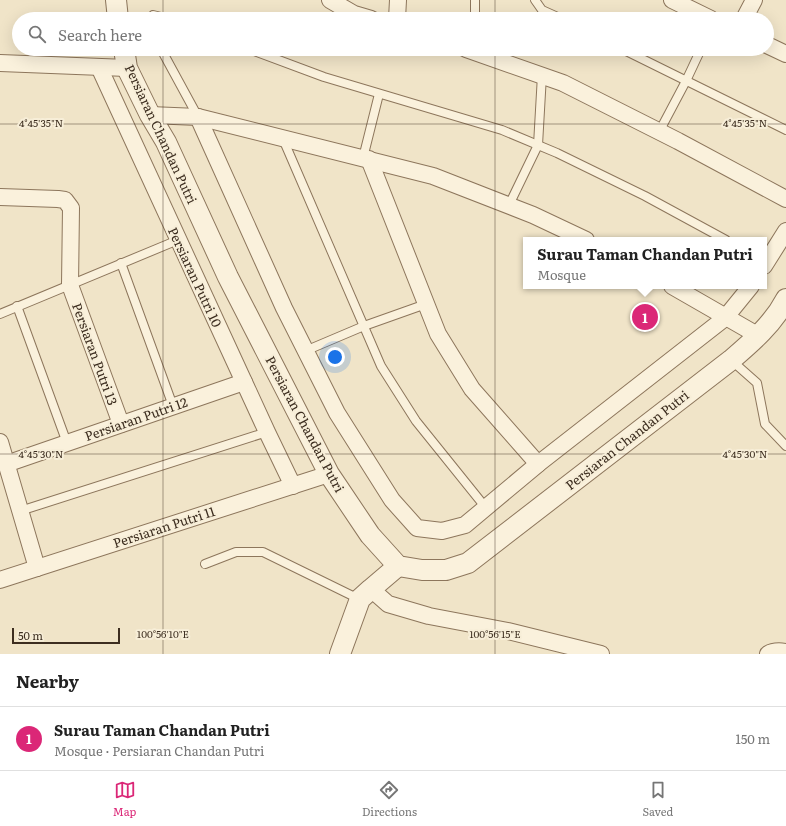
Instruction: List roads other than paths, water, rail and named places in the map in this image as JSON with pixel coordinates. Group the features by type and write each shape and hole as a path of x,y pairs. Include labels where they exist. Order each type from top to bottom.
{"street":[{"path":"116,0 117,12"},
{"path":"330,0 351,12"},
{"path":"397,12 398,0"},
{"path":"748,12 754,0"},
{"path":"676,1 697,12"},
{"path":"774,48 786,54"},
{"path":"488,56 563,83 786,199"},
{"path":"0,63 99,67 125,58"},
{"name":"Persiaran Chandan Putri","path":"125,58 150,115 166,142 228,277 329,474 370,535 398,566 422,570 446,570 468,563 731,360 759,336 786,299"},
{"name":"Persiaran Putri 10","path":"99,67 293,486"},
{"path":"150,115 198,117 433,176 533,214 580,237"},
{"path":"198,117 284,308 337,413 392,500 417,528 442,531 465,525 538,464 725,318 749,289"},
{"path":"366,159 438,334 472,390 538,464"},
{"path":"0,197 66,200 71,208 70,285"},
{"path":"767,260 786,231"},
{"name":"Persiaran Putri 13","path":"70,285 121,424"},
{"path":"677,289 725,318 759,336"},
{"name":"Persiaran Putri 12","path":"6,464 244,382"},
{"path":"0,442 37,568"},
{"name":"Persiaran Putri 11","path":"0,580 329,474"},
{"path":"340,654 365,594 398,566"},
{"path":"365,594 388,604 429,616 508,631 602,654"},
{"path":"768,654 780,651 786,652"}],"lane":[{"path":"475,0 475,12"},
{"path":"535,0 542,10 546,12"},
{"path":"165,56 198,117"},
{"path":"268,56 324,77 502,130 557,153 645,196 720,237"},
{"path":"636,56 786,130"},
{"path":"659,132 698,56"},
{"path":"509,206 538,146 542,76"},
{"path":"366,159 379,94"},
{"path":"283,139 381,366 416,421 486,508"},
{"path":"0,314 178,240"},
{"path":"121,263 173,406"},
{"path":"305,351 364,326 426,304"},
{"path":"18,306 67,443"},
{"path":"731,360 757,383 765,424 786,446"},
{"path":"20,511 267,432"},
{"path":"205,564 236,552 263,552 365,594"}],"place":[{"name":"Surau Taman Chandan Putri","path":"645,317"}]}
